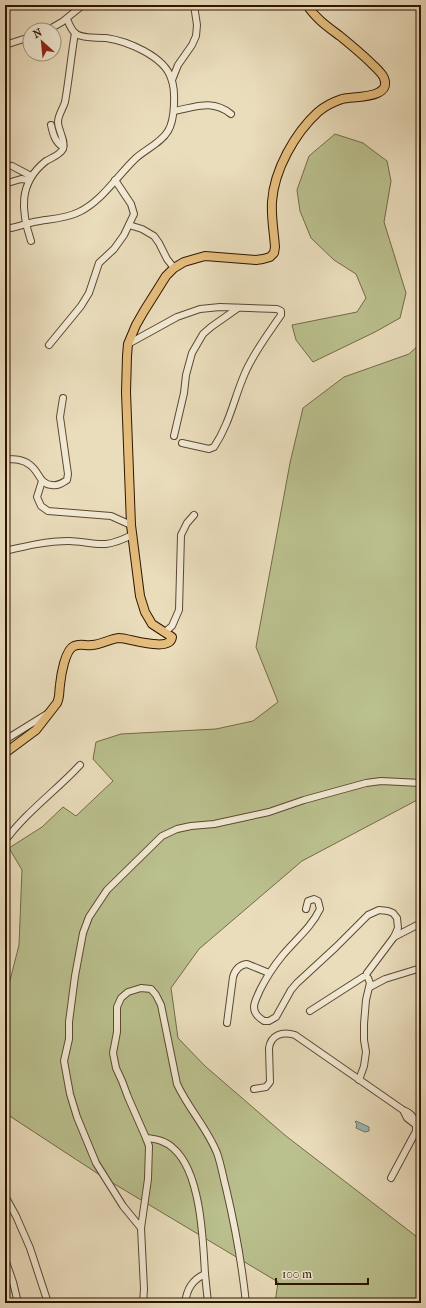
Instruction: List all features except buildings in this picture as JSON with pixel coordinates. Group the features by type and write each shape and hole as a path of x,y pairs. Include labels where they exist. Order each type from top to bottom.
{"main road":[{"path":"5,753 36,730 59,699 60,684 66,657 68,651 72,647 80,644 92,646 110,639 119,638 159,645 171,642 172,640 170,635 152,624 145,612 140,596 131,525 126,392 128,344 136,325 154,295 166,276 174,268 184,262 205,256 256,260 270,257 274,253 275,248 272,210 275,185 282,163 298,135 325,106 344,99 373,95 383,89 384,80 381,74 360,52 319,20 307,5"}],"street":[{"path":"62,22 82,5"},
{"path":"172,80 178,66 192,45 196,36 197,25 194,5"},
{"path":"5,229 69,216 80,212 102,195 135,159 161,139 168,131 172,122 174,111 172,80 169,72 163,65 155,58 140,50 113,39 88,37 75,33 71,29 67,19"},
{"path":"31,241 26,224 24,199 30,178 45,162 61,152 63,147 58,121 65,103 75,33"},
{"path":"5,45 22,40"},
{"path":"174,111 211,105 222,108 231,114"},
{"path":"51,126 57,142 63,147"},
{"path":"12,166 30,178"},
{"path":"11,182 30,178"},
{"path":"49,345 81,306 89,293 99,263 114,249 134,214 133,209 115,180"},
{"path":"129,225 142,229 154,236 174,268"},
{"path":"128,344 165,323 189,312 209,307 277,309 281,311 282,313 248,366 226,426 214,447 209,449 182,443"},
{"path":"174,436 184,393 186,375 192,353 203,334 238,308"},
{"path":"5,459 24,461 31,465 42,481 49,485 57,486 67,480 68,474 60,417 63,398"},
{"path":"42,481 37,497 41,506 48,511 111,516 131,525"},
{"path":"165,632 172,626 179,610 181,535 187,523 194,514"},
{"path":"5,551 53,542 71,541 104,544 115,542 132,535"},
{"path":"5,740 50,712"},
{"path":"5,841 13,830 80,765"},
{"path":"141,1228 123,1206 96,1163 77,1117 70,1094 64,1061 68,1040 75,976 83,933 89,917 107,890 162,836 177,828 214,824 269,812 304,800 366,783 381,781 421,783"},
{"path":"306,909 308,901 314,899 318,901 320,909 315,918 269,973 259,993 254,1008 262,1020 267,1021 273,1019 297,983 368,915 379,910 388,911 393,913 397,918 398,924 394,937 366,976 310,1011"},
{"path":"394,937 421,923"},
{"path":"227,1023 233,977 237,968 247,964 269,973"},
{"path":"370,987 385,979 421,968"},
{"path":"359,1080 364,1066 366,1052 364,1024 366,1000 370,983 366,976"},
{"path":"143,1303 144,1289 141,1228 149,1167 148,1146 116,1068 113,1053 117,1032 117,1007 121,998 128,992 141,988 151,989 161,1005 177,1084 182,1096 207,1133 217,1154 231,1207 246,1303"},
{"path":"254,1090 264,1088 270,1082 270,1043 272,1038 283,1032 295,1035 402,1110 406,1118 416,1126 416,1131 391,1178"},
{"path":"146,1138 165,1142 175,1149 181,1157 192,1180 202,1234 208,1303"},
{"path":"5,1196 16,1216 30,1248 48,1303"},
{"path":"5,1259 18,1303"},
{"path":"185,1303 193,1281 206,1274"}],"green space":[{"path":"335,134 363,143 387,161 391,181 384,222 406,293 400,318 375,332 313,362 296,340 292,325 357,312 366,298 356,274 334,260 311,238 300,211 297,190 309,156"},
{"path":"421,343 421,798 302,861 199,949 171,988 178,1038 205,1066 286,1136 421,1240 421,1303 275,1303 278,1282 106,1179 5,1113 5,1000 19,945 22,870 9,848 42,827 63,807 76,816 113,781 93,759 96,742 121,734 216,729 253,721 278,702 256,647 290,463 303,408 344,377 409,354"}],"water":[{"path":"356,1121 369,1127 369,1131 365,1132 356,1128"}]}
